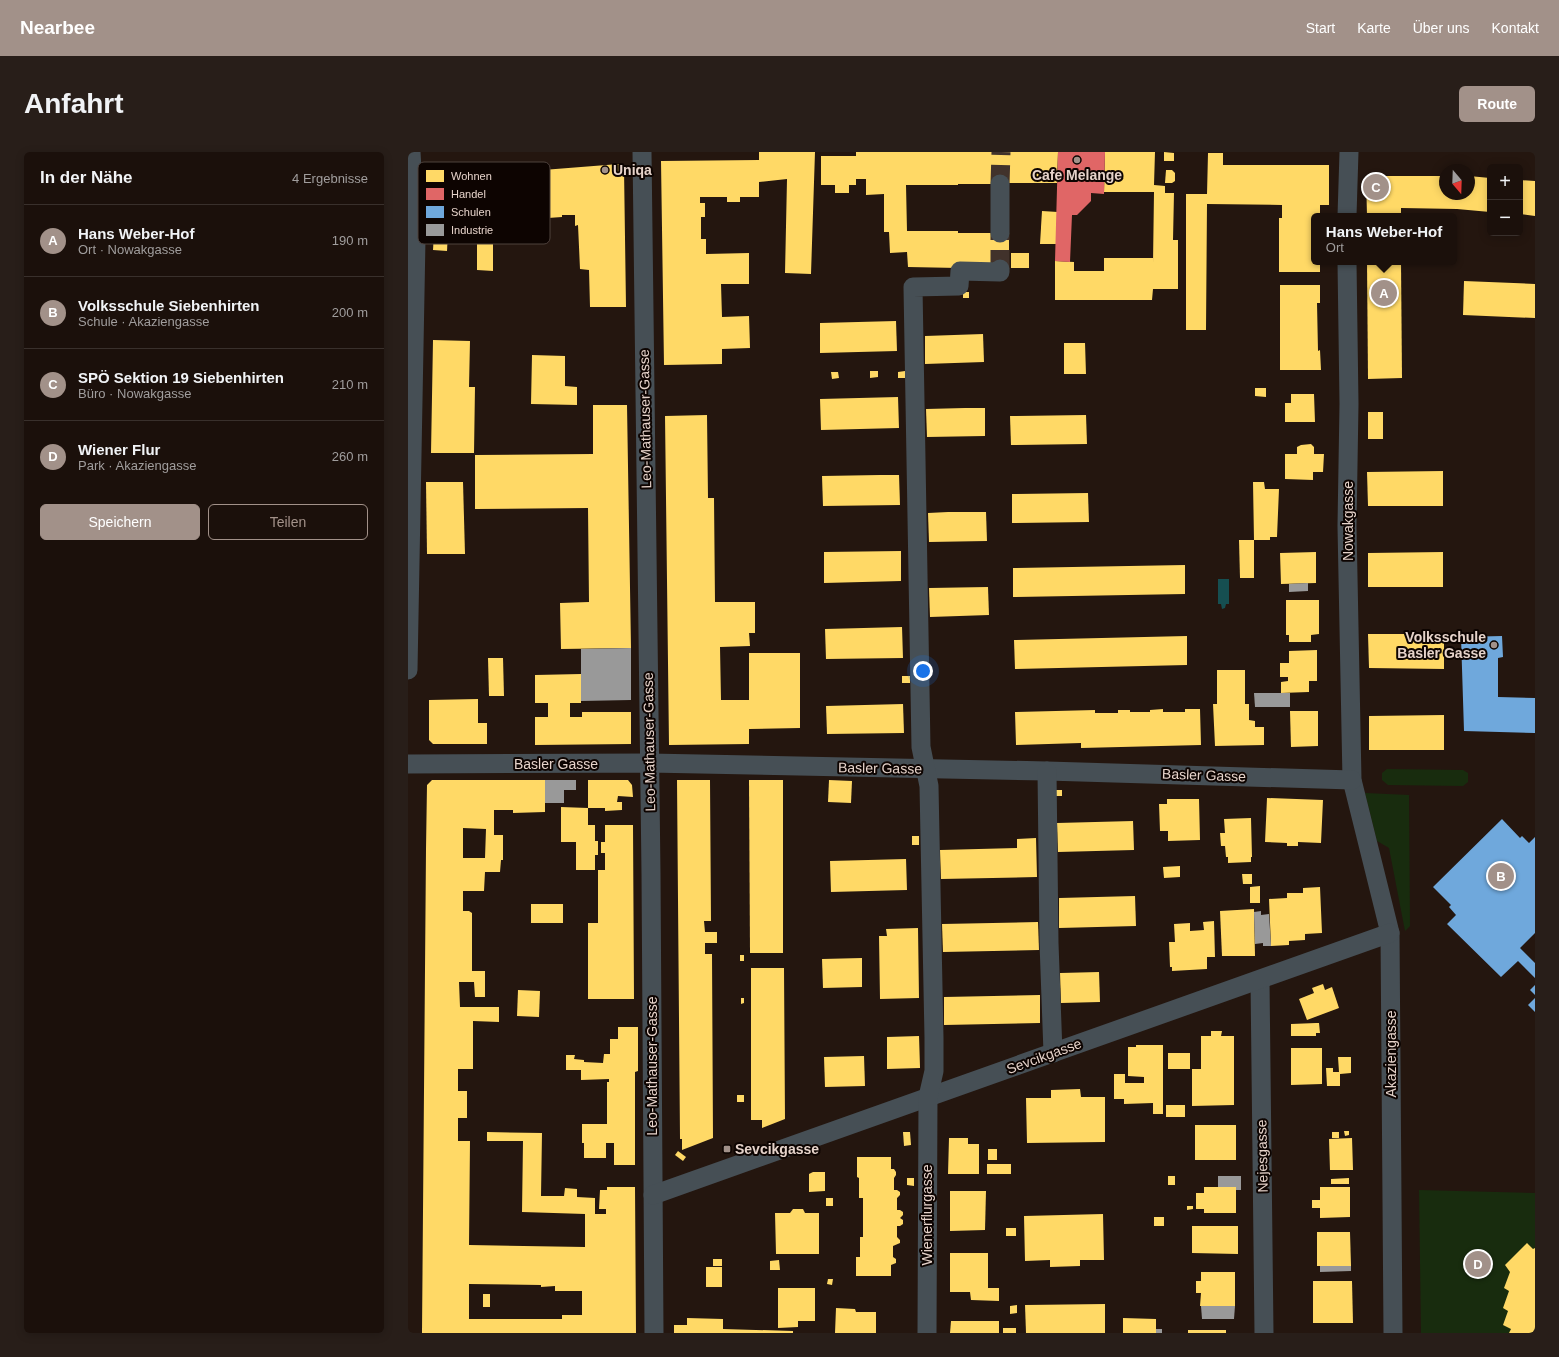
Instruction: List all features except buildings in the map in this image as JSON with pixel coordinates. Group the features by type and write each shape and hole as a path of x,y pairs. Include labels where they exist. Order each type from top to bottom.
{"street":[{"path":"408,670 416,239 411,152"},
{"name":"Leo-Mathauser-Gasse","path":"642,152 650,764 654,1333"},
{"path":"1347,213 1349,152"},
{"path":"1000,184 1000,233"},
{"name":"Nowakgasse","path":"1347,265 1349,404 1347,526 1352,780"},
{"name":"Wienerflurgasse","path":"926,1333 928,1097 934,1070 934,1038 928,786 921,747 913,287 959,286 960,272 1000,272 1000,269"},
{"name":"Basler Gasse","path":"408,764 650,764 1046,771 1352,780"},
{"path":"1046,771 1050,956 1054,1053"},
{"name":"Akaziengasse","path":"1352,780 1390,933 1393,1333"},
{"name":"Sevcikgasse","path":"653,1195 1390,933"},
{"name":"Nejesgasse","path":"1260,980 1264,1333"}],"green space":[{"path":"1387,769 1463,770 1468,773 1468,782 1463,786 1388,785 1382,780 1382,773"},
{"path":"1365,793 1409,795 1410,926 1405,931 1389,848 1377,841"},
{"path":"1419,1190 1535,1193 1535,1333 1421,1333"}],"water":[{"path":"1218,579 1229,579 1229,604 1226,604 1225,608 1222,609 1221,604 1218,604"}],"tunnel":[{"path":"1000,184 1001,152"},
{"path":"1000,233 1000,269"}],"place":[{"name":"Cafe Melange","path":"1077,160"},
{"name":"Uniqa","path":"605,170"},
{"name":"SPÖ Sektion 19 Siebenhirten","path":"1376,187"},
{"name":"Hans Weber-Hof","path":"1384,293"},
{"name":"Volksschule Basler Gasse","path":"1494,645"},
{"name":"Volksschule Siebenhirten","path":"1501,876"},
{"name":"Sevcikgasse","path":"727,1149"},
{"name":"Wiener Flur","path":"1478,1264"}]}
